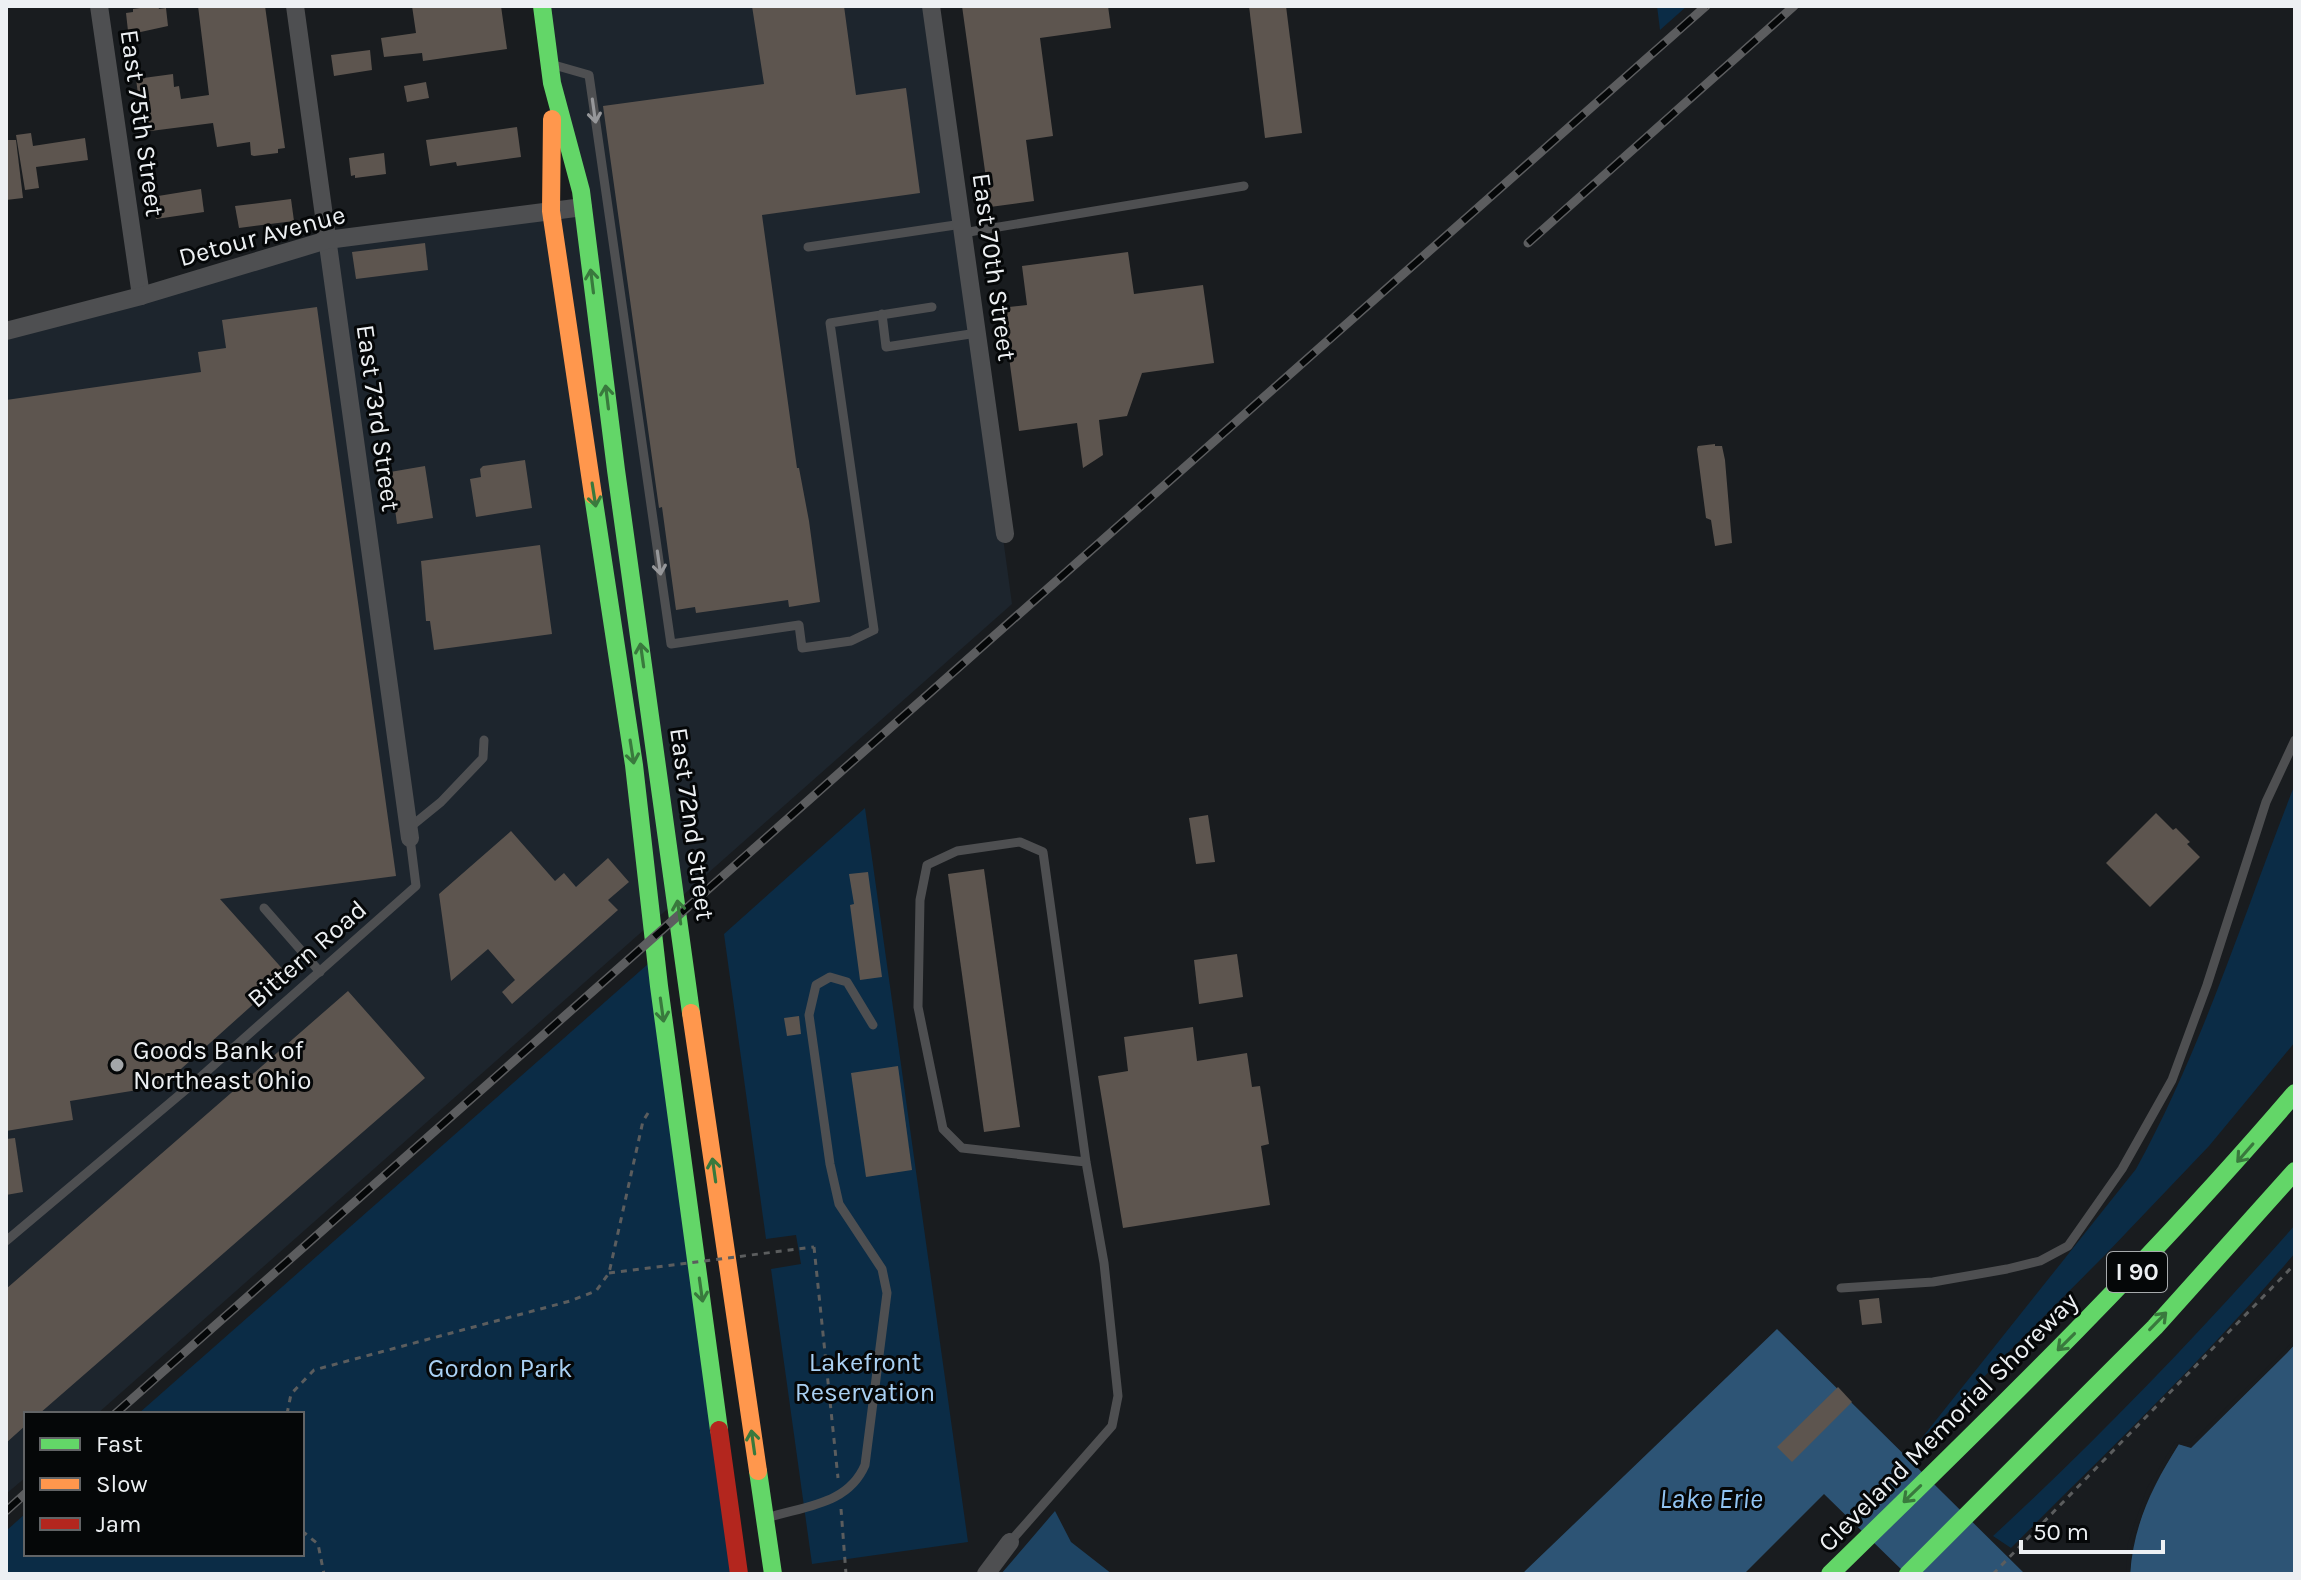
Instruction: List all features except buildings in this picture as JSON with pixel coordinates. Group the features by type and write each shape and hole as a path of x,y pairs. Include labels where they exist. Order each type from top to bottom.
{"main road":[{"name":"East 72nd Street","path":"542,6 552,83 581,191 621,501 773,1574"},
{"name":"East 72nd Street","path":"552,83 551,211 634,765 659,986 739,1574"},
{"name":"Cleveland Memorial Shoreway","path":"1830,1574 2151,1257 2242,1157 2295,1093"},
{"name":"I 90","path":"1908,1574 2235,1243 2295,1171"},
{"path":"731,1522 764,1519"}],"street":[{"name":"East 75th Street","path":"99,6 141,296"},
{"name":"East 73rd Street","path":"295,6 409,833"},
{"name":"East 70th Street","path":"931,6 1005,534"},
{"name":"Detour Avenue","path":"6,331 141,296 327,240 583,207"},
{"path":"986,1574 1010,1542"}],"lane":[{"path":"549,64 589,75 671,644 799,625 802,648 851,641 874,630 830,323 932,307"},
{"path":"808,247 962,228 1244,186"},
{"path":"882,314 886,347 977,333"},
{"path":"409,833 483,758 484,740"},
{"path":"1841,1288 1933,1282 2007,1269 2040,1261 2068,1246 2122,1169 2172,1080 2207,985 2266,802 2295,740"},
{"name":"Bittern Road","path":"6,1241 185,1091 416,886 409,833"},
{"path":"1010,1542 1112,1426 1118,1396 1104,1263 1086,1162 1043,852 1020,842 957,851 927,865 920,900 918,1007 943,1129 962,1148 1086,1162"},
{"path":"264,908 320,972"},
{"path":"764,1519 840,1495 859,1480 865,1465 887,1293 882,1269 839,1204 830,1164 809,1015 816,985 830,977 847,982 873,1025"}],"path":[{"path":"287,1412 291,1394 314,1370 570,1301 596,1291 609,1273 643,1121 650,1110"},
{"path":"609,1273 814,1247 846,1574"},
{"path":"1993,1574 2295,1264"},
{"path":"304,1533 318,1544 324,1574"}],"shaded area":[{"path":"542,6 931,6 1012,604 99,1412 24,1412 24,1479 6,1494 6,331 327,240 583,207"},
{"path":"1055,1511 1071,1542 1112,1574 1001,1574"}],"green space":[{"path":"1657,6 1687,6 1660,30"},
{"path":"2295,784 2295,1042 2209,1146 1917,1444 2136,1169 2202,1028"},
{"name":"Lakefront Reservation","path":"865,808 968,1542 812,1564 771,1269 801,1264 796,1235 766,1239 724,934"},
{"name":"Gordon Park","path":"648,964 734,1574 6,1574 6,1531 24,1515 24,1556 304,1556 304,1412 140,1412"},
{"path":"2295,1225 2295,1253 2192,1366 2011,1548 1993,1536 2148,1384"}],"water":[{"name":"Lake Erie","path":"1777,1329 2025,1574 1906,1574 1824,1494 1744,1574 1522,1574"},
{"path":"2295,1344 2295,1574 2130,1574 2136,1538 2146,1506 2179,1444 2191,1447"}],"pier":[{"path":"2295,1340 2287,1353 2191,1448 2178,1444 2151,1489 2132,1544 2130,1574 2126,1574 2128,1543 2147,1488 2175,1442 2190,1443"}],"railway":[{"path":"117,1412 1706,6"},
{"path":"1528,243 1794,6"},
{"path":"6,1511 24,1495"}],"traffic: fast":[{"path":"542,6 552,83 581,191 691,1013"},
{"path":"593,495 634,765 659,986 719,1430"},
{"path":"1830,1574 2126,1279 2295,1093"},
{"path":"1908,1574 2155,1327 2295,1171"},
{"path":"758,1471 773,1574"}],"traffic: slow":[{"path":"552,119 551,211 593,495"},
{"path":"691,1013 758,1471"}],"traffic: jam":[{"path":"719,1430 739,1574"}],"place":[{"name":"Goods Bank of Northeast Ohio","path":"117,1065"}]}
